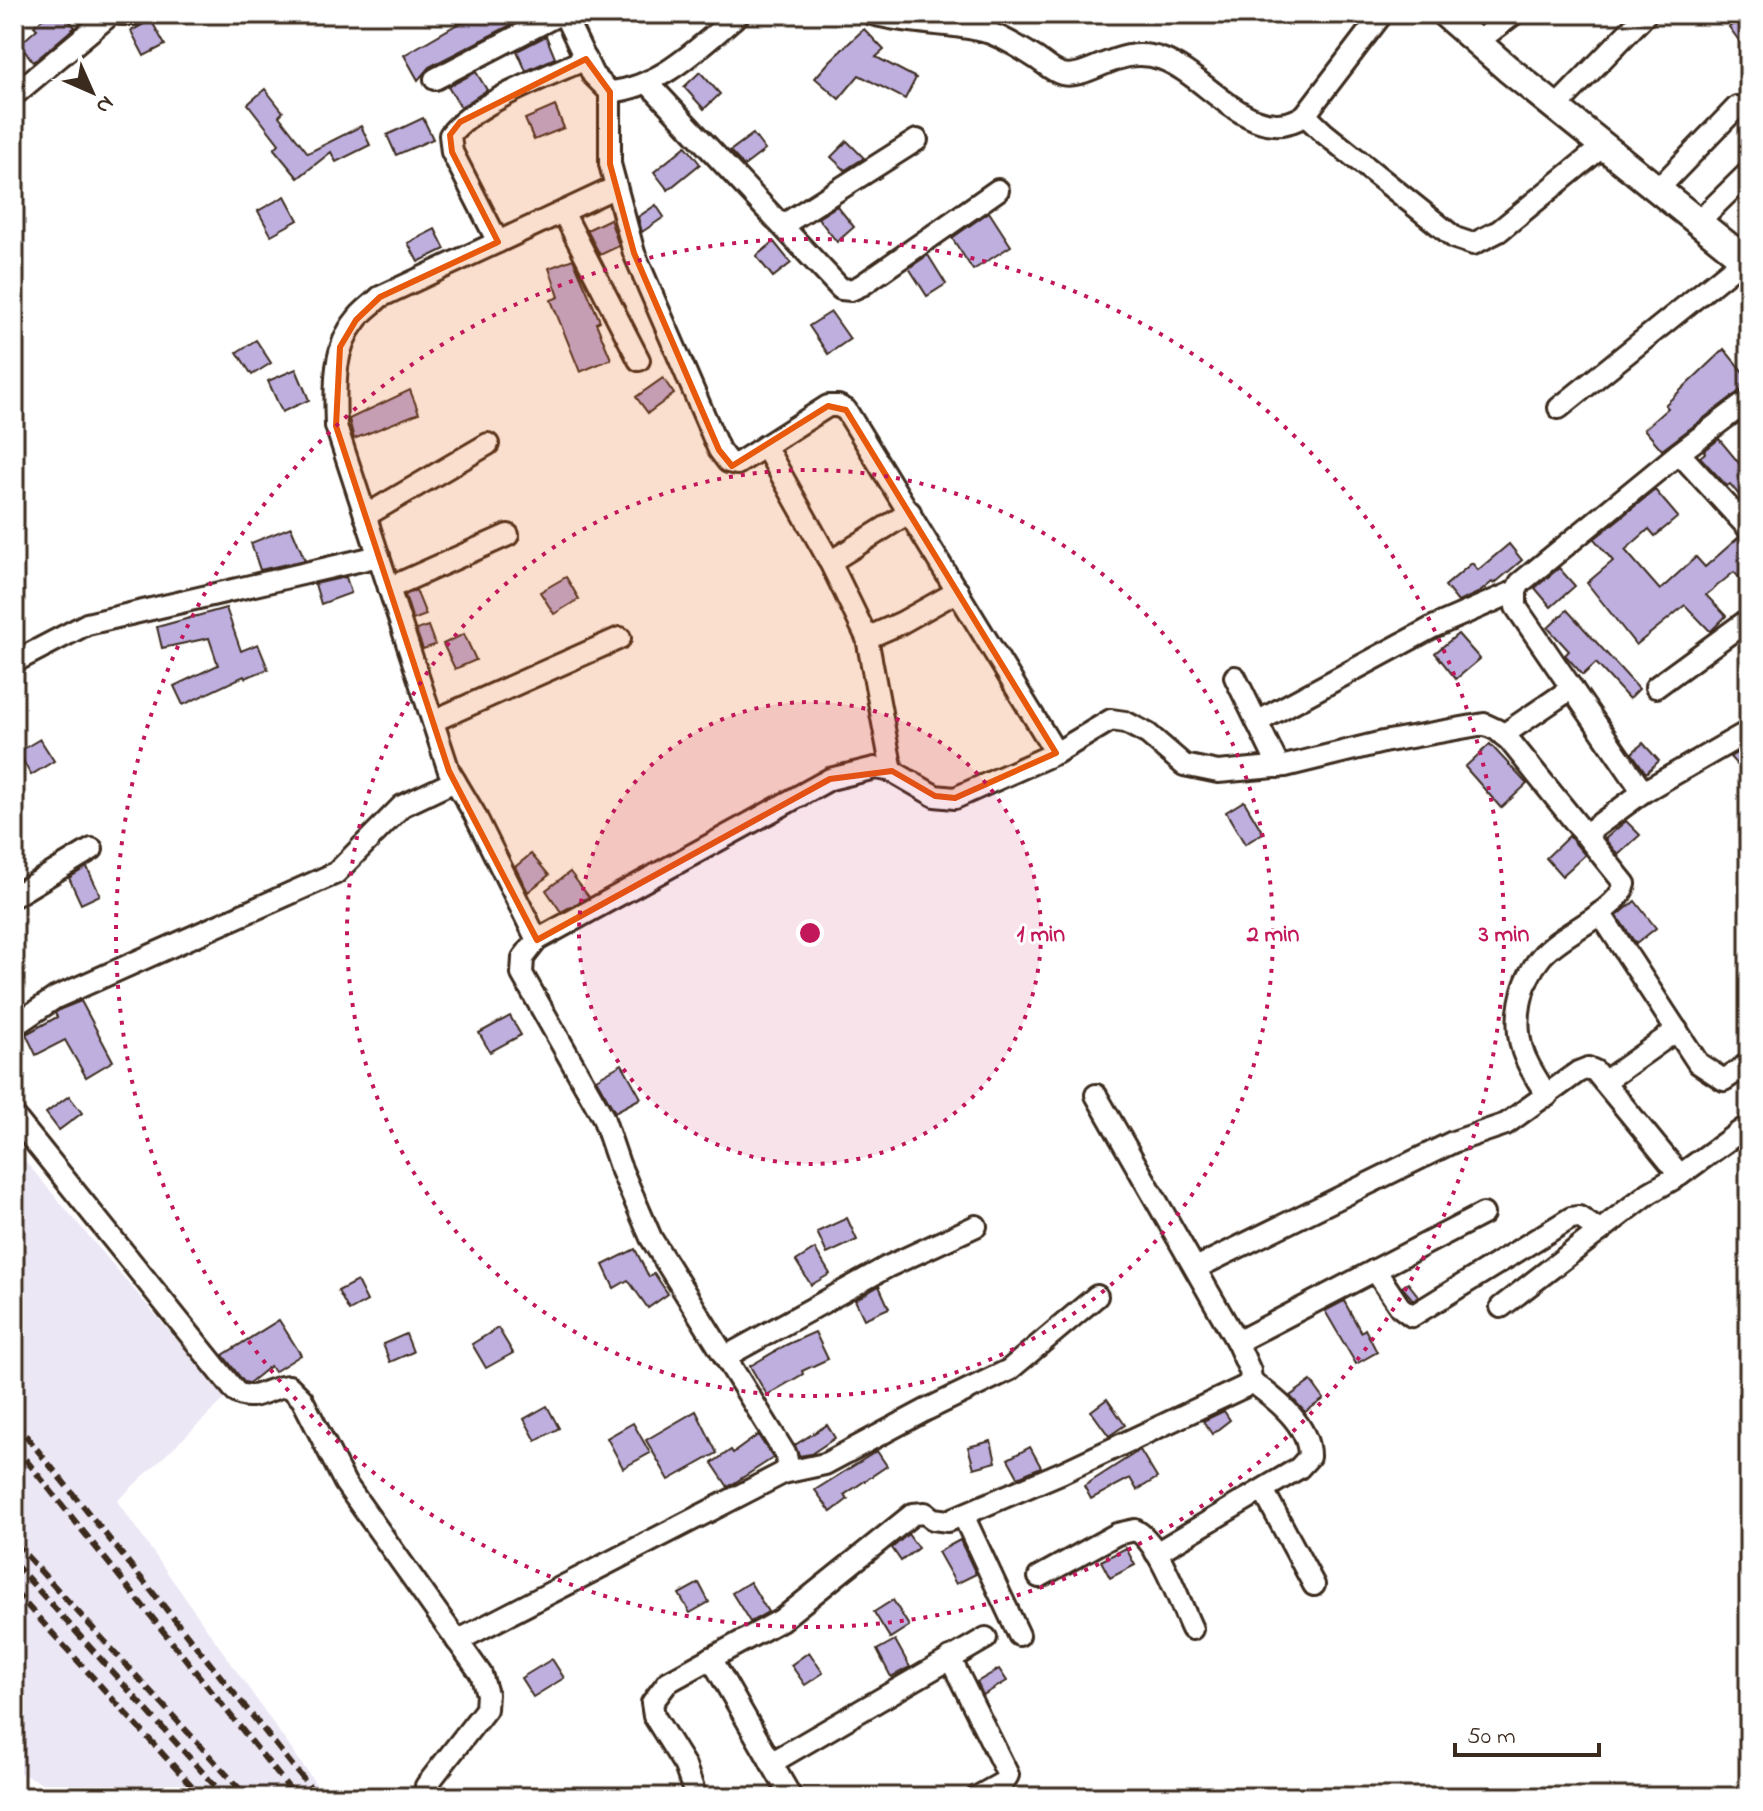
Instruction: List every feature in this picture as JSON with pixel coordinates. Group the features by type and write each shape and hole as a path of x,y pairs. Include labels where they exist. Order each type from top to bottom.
{"street":[{"path":"14,95 111,14"},
{"path":"120,14 135,14"},
{"path":"435,79 562,14 593,75 610,92 610,164 634,253 719,450 728,462 737,464 828,406 846,410 1056,753"},
{"path":"610,92 632,90 670,71 739,14"},
{"path":"872,14 900,22 988,32 1034,56 1059,74 1073,74 1111,59 1141,53 1164,59 1256,121 1280,126 1292,124 1305,115 1382,14"},
{"path":"1445,14 1747,261 1559,408"},
{"path":"1477,42 1514,14"},
{"path":"1556,107 1646,14"},
{"path":"498,242 452,152 450,135 460,122 519,89 586,59"},
{"path":"647,82 841,289 851,290 998,190"},
{"path":"1658,189 1737,107"},
{"path":"1305,115 1455,238 1473,244 1499,231 1603,146"},
{"path":"783,225 917,140"},
{"path":"1698,222 1749,172"},
{"path":"537,940 455,781 336,426 335,394 340,347 356,320 380,297 616,187"},
{"path":"563,212 639,360"},
{"path":"1643,792 1516,607 1516,591 1520,583 1749,400"},
{"path":"365,516 488,444"},
{"path":"765,446 830,562 867,638 892,771"},
{"path":"1679,453 1749,529"},
{"path":"830,562 910,512"},
{"path":"389,588 508,535"},
{"path":"14,662 87,624 379,556"},
{"path":"867,638 958,591"},
{"path":"1257,722 1433,627 1516,591"},
{"path":"1656,687 1749,619"},
{"path":"433,721 620,638"},
{"path":"1235,677 1279,767"},
{"path":"1503,735 1572,688"},
{"path":"783,1473 788,1466 786,1455 651,1238 619,1164 603,1117 522,974 523,958 537,940 830,779 875,768 892,771 935,796 955,798 1056,753 1111,720 1125,722 1148,734 1184,765 1218,772 1279,767 1383,742 1484,724 1503,735 1625,884 1622,892 1600,913 1542,956 1523,988 1519,1038 1524,1055 1547,1096"},
{"path":"1586,834 1643,792 1749,731"},
{"path":"14,1026 55,998 336,873 402,806 455,781"},
{"path":"14,896 92,849"},
{"path":"1600,913 1698,1063 1724,1080 1749,1063"},
{"path":"1604,1082 1677,1030"},
{"path":"1196,1268 1453,1142 1506,1124 1588,1068 1595,1071 1680,1175"},
{"path":"1096,1095 1237,1342 1250,1371 1251,1381 1276,1399 1302,1432 1309,1449 1309,1457 1299,1468 1156,1553"},
{"path":"14,1116 236,1392 244,1397 256,1396 278,1386 289,1386 302,1399 345,1483 481,1674 487,1694 486,1709 426,1786"},
{"path":"1501,1307 1649,1193 1680,1175 1749,1125"},
{"path":"1237,1342 1483,1214"},
{"path":"1375,1270 1400,1307 1412,1316 1571,1218 1579,1217 1600,1231"},
{"path":"725,1357 887,1267 976,1226"},
{"path":"457,1641 783,1473 825,1464 1009,1370 1097,1296"},
{"path":"696,1797 685,1766 654,1716 652,1703 668,1682 781,1620 913,1514 925,1513 940,1522 948,1521 1063,1472 1251,1381"},
{"path":"1263,1490 1314,1585"},
{"path":"963,1515 1019,1635"},
{"path":"1039,1577 1117,1534 1135,1530 1148,1539 1192,1629"},
{"path":"771,1763 986,1638"},
{"path":"711,1658 791,1797"},
{"path":"950,1658 1008,1775 1004,1782 977,1797"}],"highlighted area":[{"path":"586,59 610,92 610,164 634,253 719,450 732,466 828,406 846,410 1056,753 955,798 935,796 892,771 830,779 537,940 449,771 336,426 340,347 356,320 380,297 498,242 452,152 450,135 460,122"}],"shaded area":[{"path":"14,1148 226,1398 117,1501 325,1797 72,1797 14,1770"}],"building":[{"path":"48,14 63,14 75,27 34,62 19,45"},
{"path":"486,14 532,14 429,67 418,80 404,55 456,25"},
{"path":"1749,14 1749,54 1729,27"},
{"path":"151,20 165,45 144,56 131,31"},
{"path":"864,29 884,50 876,57 916,78 905,99 859,75 839,99 815,78"},
{"path":"546,36 555,58 526,71 517,51"},
{"path":"476,72 487,90 461,107 448,87"},
{"path":"700,72 720,94 704,109 684,87"},
{"path":"265,89 283,112 279,116 308,153 361,126 370,145 336,162 331,152 298,178 274,149 279,144 248,104"},
{"path":"555,106 564,128 534,140 525,119"},
{"path":"423,118 433,139 396,155 387,135"},
{"path":"753,134 765,150 744,166 730,151"},
{"path":"847,141 864,158 845,170 831,157"},
{"path":"686,146 700,164 668,190 654,172"},
{"path":"285,196 298,220 271,235 258,211"},
{"path":"656,205 664,217 642,232 638,217"},
{"path":"837,206 854,227 837,242 818,218"},
{"path":"989,212 1011,246 973,270 952,238"},
{"path":"610,219 619,246 600,255 587,230"},
{"path":"435,229 445,249 418,262 408,243"},
{"path":"774,242 791,263 773,277 756,256"},
{"path":"928,255 946,284 927,296 909,268"},
{"path":"573,259 600,321 596,323 611,359 580,372 551,300 559,297 549,268"},
{"path":"831,312 850,339 828,354 809,326"},
{"path":"256,340 271,363 252,375 237,352"},
{"path":"1724,349 1749,379 1749,387 1662,450 1644,429"},
{"path":"296,369 309,400 282,412 268,381"},
{"path":"663,378 674,394 648,413 636,397"},
{"path":"410,390 419,413 354,439 349,419"},
{"path":"1719,439 1749,475 1749,507 1730,484 1727,486 1700,457"},
{"path":"1655,490 1678,517 1655,536 1649,529 1625,550 1660,590 1696,557 1705,567 1739,537 1749,542 1749,588 1734,572 1706,595 1726,616 1712,630 1685,605 1636,645 1587,583 1613,561 1594,539"},
{"path":"291,527 305,560 260,570 251,543"},
{"path":"1509,544 1522,560 1494,584 1492,582 1480,592 1458,602 1445,586 1472,563 1478,570"},
{"path":"1559,568 1575,586 1551,607 1535,588"},
{"path":"346,577 351,593 321,604 315,584"},
{"path":"566,577 579,599 554,614 540,592"},
{"path":"416,590 426,615 413,620 405,595"},
{"path":"226,608 241,651 258,644 268,669 244,676 183,705 174,686 218,665 209,638 162,648 157,627"},
{"path":"1567,610 1639,689 1629,699 1596,663 1583,675 1565,655 1569,651 1548,628"},
{"path":"428,626 435,645 423,649 416,630"},
{"path":"464,634 476,660 455,669 443,644"},
{"path":"1458,634 1480,659 1456,679 1435,653"},
{"path":"40,739 54,761 31,775 18,752"},
{"path":"1643,743 1659,761 1646,773 1632,753"},
{"path":"1490,744 1527,784 1501,808 1465,767"},
{"path":"1749,746 1749,778 1730,757"},
{"path":"1244,801 1263,833 1245,844 1226,812"},
{"path":"1626,821 1640,835 1618,855 1605,839"},
{"path":"1569,836 1585,855 1562,876 1546,858"},
{"path":"531,854 549,875 528,892 515,867"},
{"path":"87,867 100,895 81,904 69,878"},
{"path":"570,872 589,897 561,912 546,890"},
{"path":"1635,901 1656,928 1636,944 1617,916"},
{"path":"81,1001 113,1061 86,1077 65,1040 36,1055 26,1034 57,1017 55,1013 61,1009"},
{"path":"510,1016 521,1035 490,1052 479,1033"},
{"path":"622,1064 641,1098 615,1112 596,1079"},
{"path":"69,1096 82,1113 59,1130 46,1113"},
{"path":"847,1218 857,1240 827,1254 817,1232"},
{"path":"635,1249 649,1277 654,1273 668,1294 648,1308 628,1280 614,1288 603,1265"},
{"path":"815,1249 830,1274 811,1285 796,1261"},
{"path":"357,1281 367,1301 349,1311 338,1291"},
{"path":"1408,1283 1419,1297 1413,1300 1402,1287"},
{"path":"879,1286 889,1308 864,1319 855,1300"},
{"path":"1344,1301 1361,1332 1365,1329 1377,1352 1356,1364 1325,1311"},
{"path":"279,1320 301,1355 274,1372 270,1366 249,1383 244,1382 223,1355"},
{"path":"498,1328 513,1353 486,1368 472,1344"},
{"path":"815,1332 828,1359 802,1371 803,1374 767,1395 750,1366"},
{"path":"406,1334 413,1352 390,1362 383,1344"},
{"path":"1311,1381 1324,1399 1305,1412 1290,1396"},
{"path":"1107,1399 1125,1425 1109,1436 1091,1411"},
{"path":"547,1406 559,1428 536,1441 524,1419"},
{"path":"696,1411 717,1453 669,1480 646,1440"},
{"path":"1224,1411 1230,1420 1212,1434 1203,1421"},
{"path":"633,1423 650,1453 623,1468 607,1438"},
{"path":"827,1425 835,1438 811,1454 799,1456 795,1445"},
{"path":"758,1435 773,1458 728,1487 712,1463"},
{"path":"991,1441 996,1462 974,1468 968,1447"},
{"path":"1030,1447 1041,1467 1018,1477 1008,1459"},
{"path":"1140,1450 1157,1478 1137,1490 1130,1478 1091,1499 1084,1486"},
{"path":"877,1451 887,1466 844,1495 848,1499 831,1512 815,1490"},
{"path":"908,1534 918,1548 901,1561 892,1548"},
{"path":"960,1540 976,1574 956,1584 938,1552"},
{"path":"1126,1548 1135,1565 1110,1578 1101,1561"},
{"path":"750,1582 768,1612 750,1622 732,1593"},
{"path":"699,1583 709,1602 690,1613 679,1594"},
{"path":"893,1600 909,1626 890,1638 874,1612"},
{"path":"895,1640 910,1667 891,1677 877,1650"},
{"path":"809,1652 823,1673 805,1685 791,1665"},
{"path":"552,1659 564,1678 533,1697 521,1678"},
{"path":"999,1669 1007,1681 983,1695 977,1682"}],"railway":[{"path":"14,1421 318,1797"},
{"path":"14,1445 296,1797"},
{"path":"14,1542 247,1797"},
{"path":"14,1563 225,1797"},
{"path":"14,1591 202,1797"}]}
